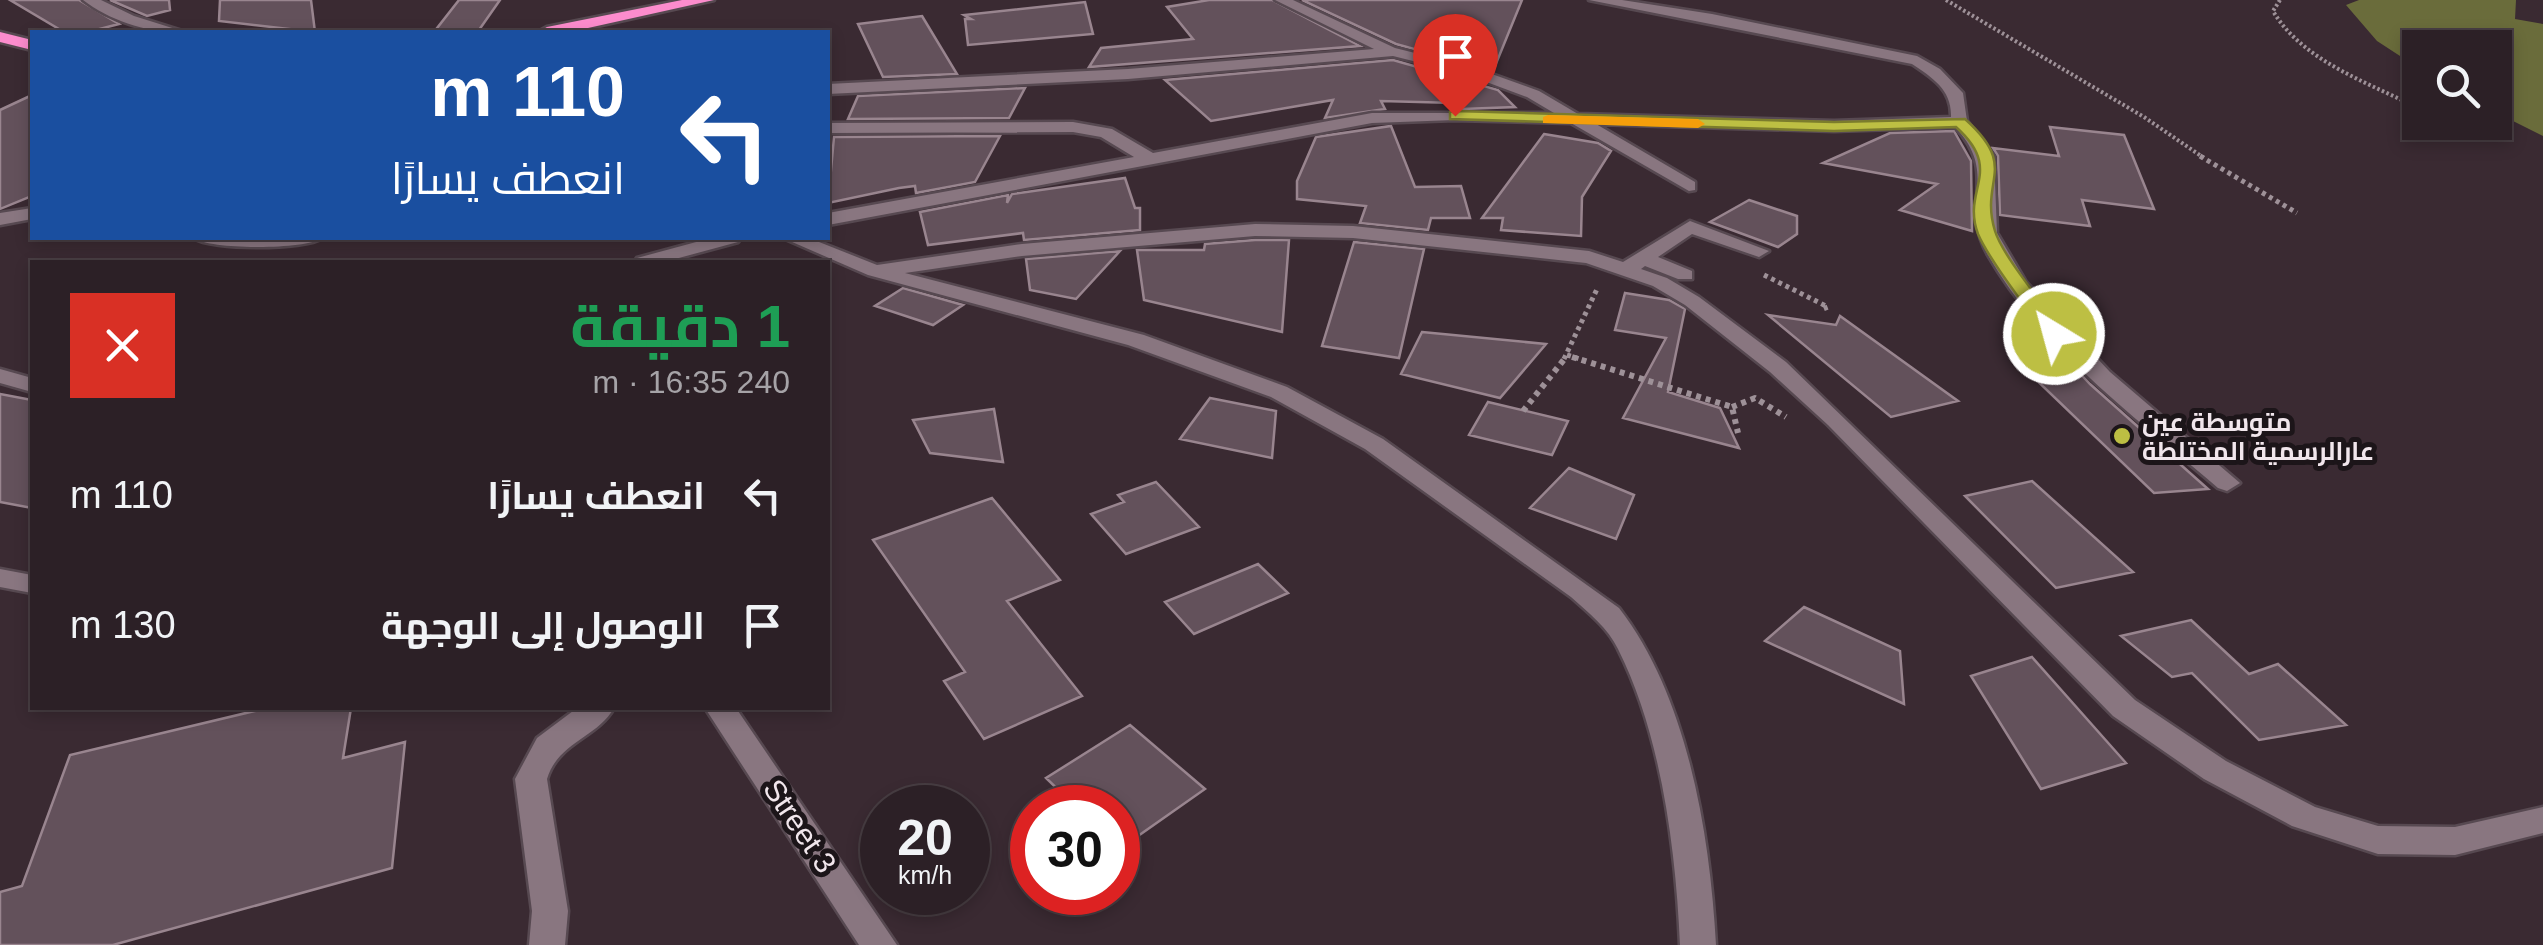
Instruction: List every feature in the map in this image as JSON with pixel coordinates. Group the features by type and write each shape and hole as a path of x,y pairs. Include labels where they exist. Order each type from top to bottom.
{"highway":[{"path":"557,30 706,0"},
{"path":"0,37 30,45"}],"street":[{"path":"90,0 128,19 170,30"},
{"path":"1282,0 1392,52 1509,84 1689,186"},
{"path":"1596,0 1712,18 1917,61 1938,75 1960,101 1960,122"},
{"path":"830,89 1072,77 1392,52"},
{"path":"830,219 1372,118 1455,116 1834,126 1960,122 1978,139 1990,164 1983,210 1987,234 2045,322 2054,334 2227,483"},
{"path":"830,128 1073,127 1106,133 1147,157"},
{"path":"0,219 30,214"},
{"path":"1626,264 1690,227 1757,261"},
{"path":"875,271 1022,250 1255,230 1443,239 1558,251 1685,274"},
{"path":"226,240 280,240"},
{"path":"651,260 724,240"},
{"path":"798,240 875,271 1136,340 1279,392 1374,444 1595,602 1631,644 1665,730 1695,884 1698,945"},
{"path":"1626,264 1692,301 1778,367 2124,708 2214,770 2304,818 2378,840 2455,841 2543,820"},
{"path":"0,376 30,384"},
{"path":"0,578 30,584"},
{"path":"547,945 550,911 531,779 534,765 552,742 596,710"},
{"name":"Street 3","path":"721,710 879,945"}],"path":[{"path":"1946,0 2144,117 2239,182 2297,213"},
{"path":"2280,0 2273,11 2278,25 2298,42 2402,99"},
{"path":"1757,261 1828,307 1823,309"},
{"path":"1524,411 1567,355 1626,264"},
{"path":"1567,355 1732,406 1738,433"}],"green space":[{"path":"2359,0 2516,0 2515,19 2543,24 2543,136 2512,120 2512,30 2402,30 2402,57 2377,41 2346,5"}],"building":[{"path":"10,0 79,0 119,24 96,30 61,30"},
{"path":"110,0 169,0 170,10 147,16"},
{"path":"220,0 311,0 315,30 298,30 219,21"},
{"path":"459,0 500,0 479,30 436,30"},
{"path":"1209,0 1272,0 1360,46 1089,67 1101,48 1193,39 1167,7"},
{"path":"1302,0 1522,0 1493,71 1396,44"},
{"path":"1085,2 1093,34 968,45 965,19 971,19 964,15"},
{"path":"922,16 957,74 883,77 858,24"},
{"path":"1393,60 1498,90 1515,107 1462,109 1456,103 1381,101 1385,109 1325,118 1333,100 1211,121 1165,80"},
{"path":"1025,88 1009,118 848,119 858,96"},
{"path":"30,96 30,197 0,209 0,110"},
{"path":"1391,126 1415,187 1461,186 1470,218 1431,218 1428,230 1360,223 1366,206 1297,199 1297,181 1316,137"},
{"path":"2050,127 2124,135 2154,209 2082,200 2090,226 2000,215 1998,156 1993,148 2059,156"},
{"path":"1954,131 1971,161 1972,231 1900,210 1937,184 1823,163 1890,133"},
{"path":"1544,134 1598,143 1611,151 1582,197 1581,236 1501,230 1503,218 1482,218"},
{"path":"1000,136 975,182 916,193 915,186 899,188 830,203 834,137"},
{"path":"1125,178 1135,208 1140,208 1140,230 1024,240 1023,233 928,245 920,212 1008,195 1007,203 1012,194"},
{"path":"1749,200 1797,216 1797,234 1778,247 1710,222"},
{"path":"1289,240 1282,332 1144,300 1137,250 1204,250 1205,244"},
{"path":"1354,242 1424,249 1399,358 1322,346"},
{"path":"1120,251 1076,299 1030,290 1026,259"},
{"path":"903,288 963,305 933,325 875,306"},
{"path":"1625,293 1669,300 1685,309 1668,392 1720,408 1739,448 1623,418 1666,338 1615,330"},
{"path":"1768,315 1836,325 1840,316 1958,401 1891,417"},
{"path":"1422,332 1546,344 1500,398 1401,374"},
{"name":"متوسطة عين عارالرسمية المختلطة","path":"2075,368 2208,489 2154,493 2027,371"},
{"path":"0,394 30,400 30,508 0,502"},
{"path":"1210,398 1276,411 1272,458 1180,439"},
{"path":"1488,402 1568,421 1552,455 1469,435"},
{"path":"994,409 1003,462 930,453 913,420"},
{"path":"1569,468 1634,495 1616,539 1530,508"},
{"path":"2032,481 2133,572 2056,588 1965,496"},
{"path":"1156,482 1199,527 1126,554 1091,514 1124,502 1118,495"},
{"path":"992,498 1060,580 1007,601 1082,696 984,739 944,681 965,672 873,540"},
{"path":"1258,564 1288,593 1194,634 1165,602"},
{"path":"1804,607 1900,651 1904,704 1765,641"},
{"path":"2191,620 2249,674 2278,664 2346,725 2259,740 2192,673 2172,677 2121,636"},
{"path":"2032,657 2126,763 2041,789 1971,676"},
{"path":"259,710 351,710 343,758 405,742 392,868 113,945 0,945 0,892 22,886 70,755"},
{"path":"1130,725 1205,789 1140,835 1140,785 1053,785 1046,778"}],"slow traffic":[{"path":"1548,120 1698,124"}],"place":[{"name":"متوسطة عين عارالرسمية المختلطة","path":"2122,436"}],"route":[{"path":"1455,116 1834,126 1960,122 1978,139 1990,164 1983,210 1987,234 2054,334"}]}
